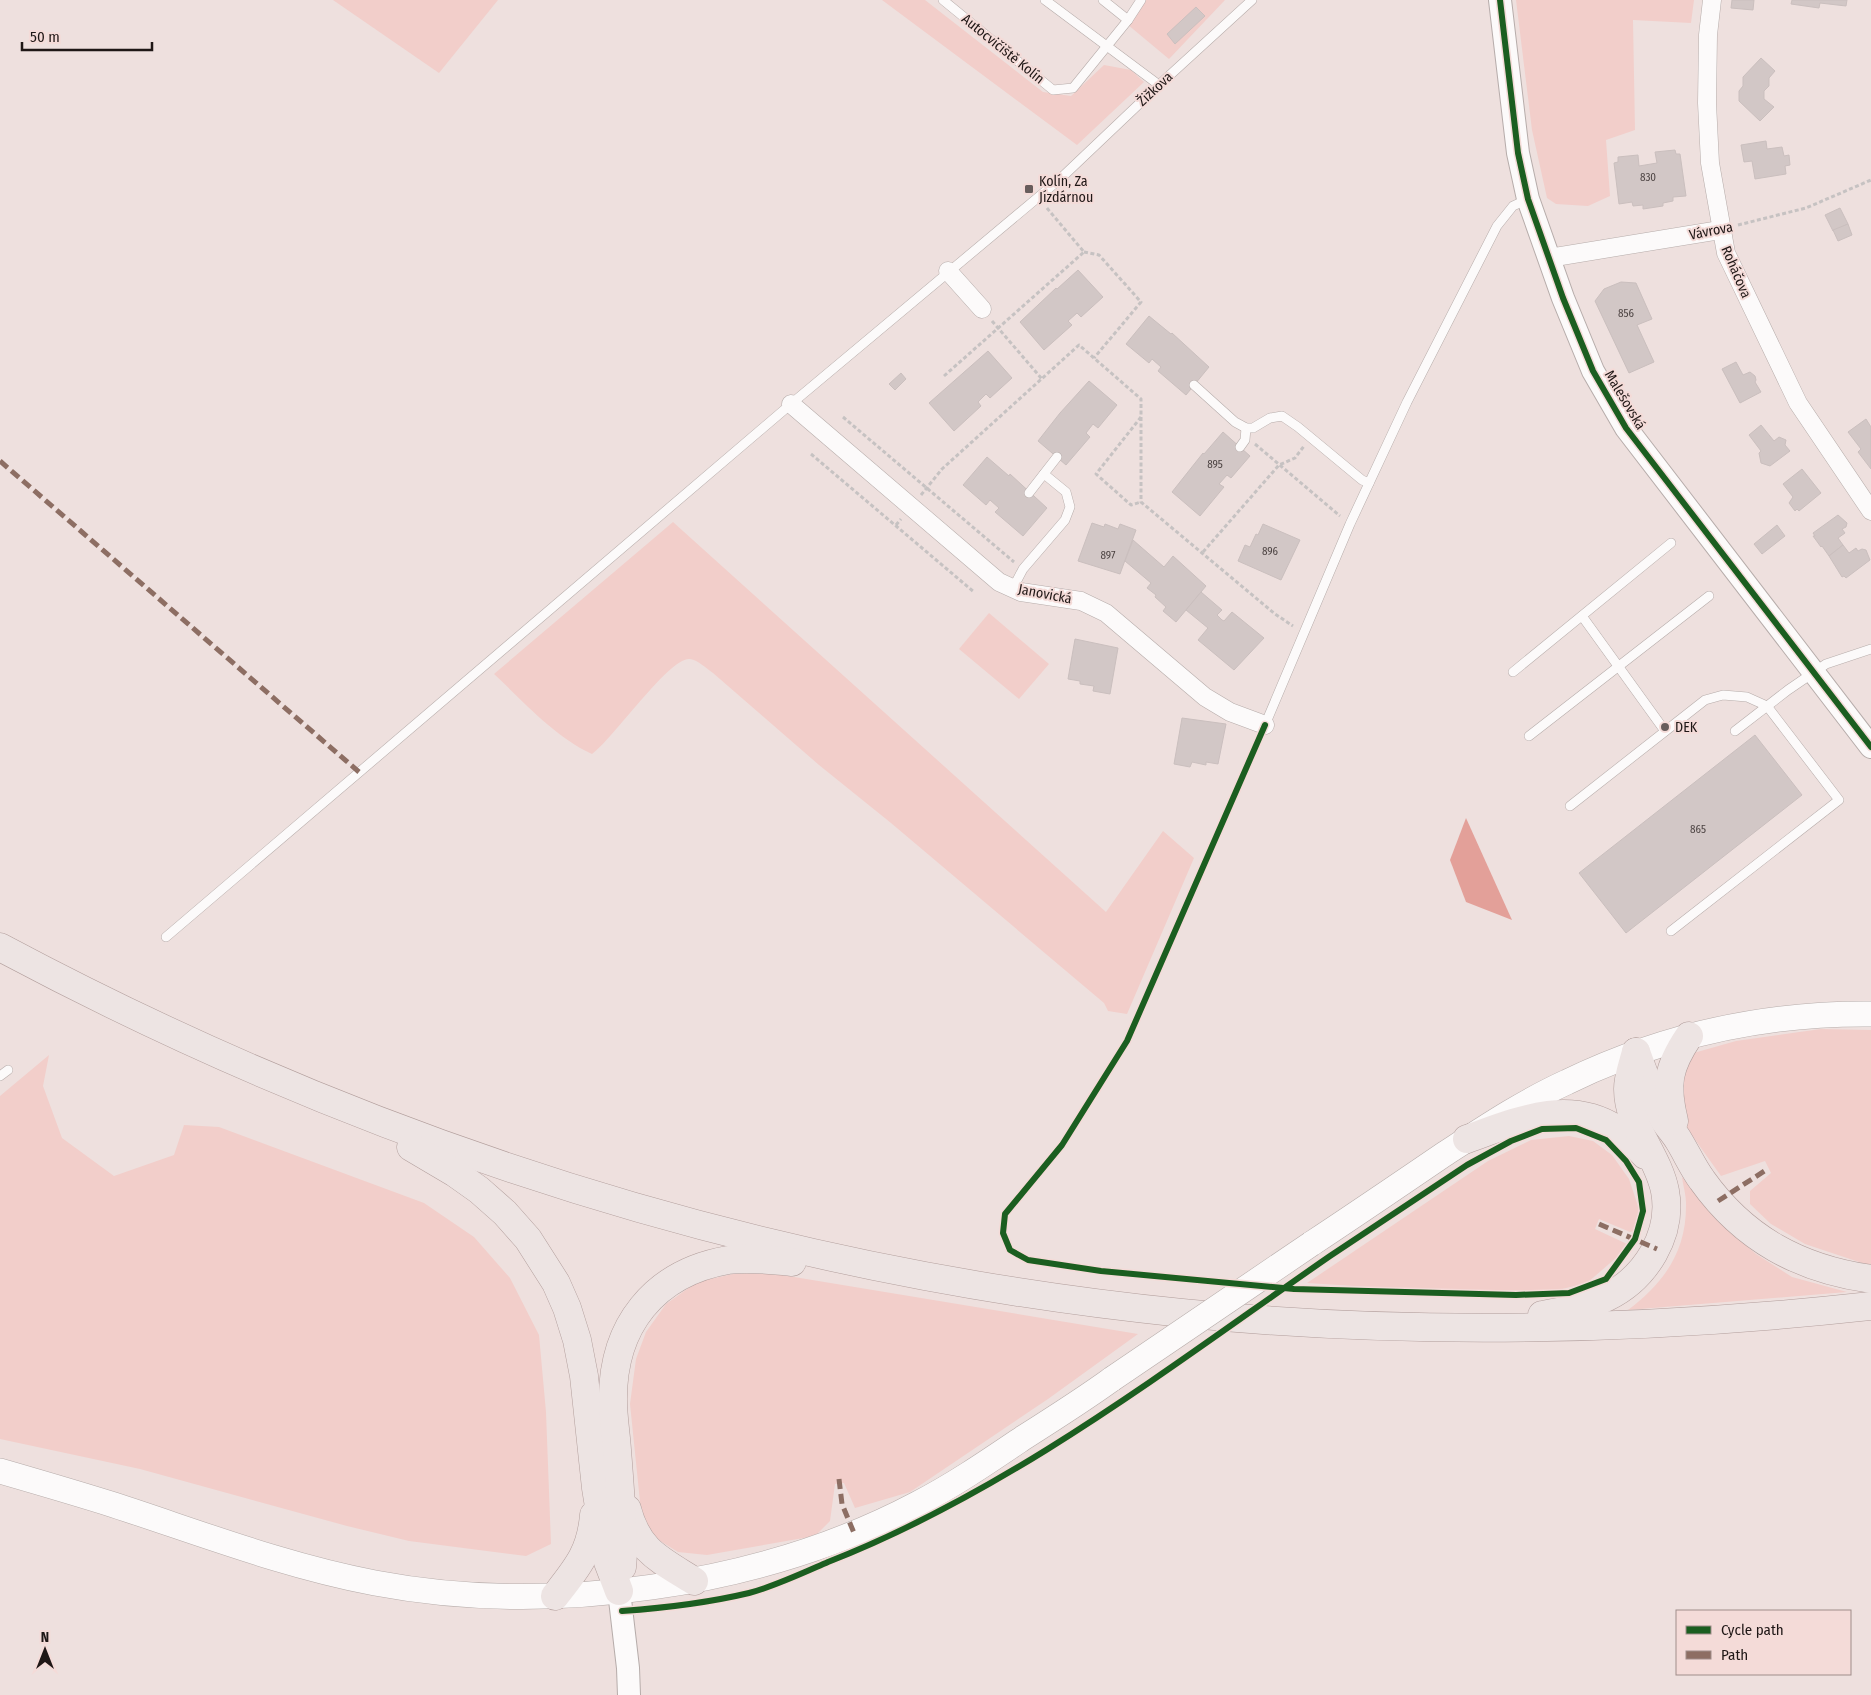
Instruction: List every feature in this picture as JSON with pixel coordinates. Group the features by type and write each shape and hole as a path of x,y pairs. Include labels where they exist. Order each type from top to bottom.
{"main road":[{"path":"0,947 160,1028 256,1072 340,1107 502,1166 629,1205 738,1235 908,1272 1020,1292 1182,1313 1352,1325 1539,1328 1675,1323 1871,1306"},
{"path":"0,1471 106,1502 206,1537 306,1567 375,1583 444,1593 494,1596 555,1596 618,1591 694,1581 744,1570 795,1555 854,1533 916,1505 966,1476 1467,1139 1505,1115 1565,1082 1636,1052 1689,1036 1756,1022 1790,1018 1871,1014"},
{"path":"1678,1139 1669,1103 1669,1077 1677,1054 1689,1036"},
{"path":"1636,1052 1662,1117 1678,1139 1701,1179 1718,1201 1760,1239 1799,1261 1824,1270 1871,1280"},
{"path":"1461,1327 1578,1308 1608,1297 1626,1285 1657,1249 1665,1227 1665,1192 1657,1166 1636,1125 1629,1101 1629,1075 1636,1052"},
{"path":"340,1107 455,1172 479,1190 505,1213 528,1239 556,1283 567,1308 577,1340 623,1560 618,1591"},
{"path":"1467,1139 1538,1116 1554,1113 1583,1115 1616,1128 1629,1138 1657,1166"},
{"path":"555,1596 575,1570 591,1541 608,1487 612,1401 617,1357 634,1316 655,1292 694,1270 729,1260 772,1260 908,1272"},
{"path":"608,1487 643,1545 654,1555 694,1581"}],"street":[{"name":"Malešovská","path":"1500,0 1518,153 1528,199 1548,258 1593,371 1626,428 1871,746"},
{"name":"Roháčova","path":"1712,0 1708,35 1707,103 1710,163 1720,230 1726,253 1798,403 1871,511"},
{"name":"Vávrova","path":"1548,258 1720,230"},
{"path":"948,271 982,309"},
{"name":"Janovická","path":"791,404 999,582 1021,592 1082,601 1106,613 1205,697 1230,712 1265,725"},
{"path":"618,1591 628,1668 629,1695"}],"lane":[{"name":"Autocvičiště Kolín","path":"944,0 1054,90 1073,88 1128,20 1141,0"},
{"path":"1045,0 1159,85"},
{"path":"1104,0 1128,20"},
{"name":"Žižkova","path":"166,937 791,404 1060,179 1252,0"},
{"path":"1265,725 1350,524 1407,402 1497,226 1513,206 1528,199"},
{"path":"1194,385 1236,422 1246,428 1253,428 1270,418 1282,416 1362,480 1369,483"},
{"path":"1242,443 1246,428"},
{"path":"1029,493 1057,457"},
{"path":"1013,588 1023,569 1065,520 1070,507 1066,492 1044,474"},
{"path":"1513,672 1671,543"},
{"path":"1529,736 1710,596"},
{"path":"1582,616 1665,731"},
{"path":"1735,731 1814,671 1835,660 1871,649"},
{"path":"1570,806 1705,700 1723,695 1747,697 1767,706 1839,800 1671,931"},
{"path":"0,1076 8,1070"}],"path":[{"path":"1037,197 1084,252 1099,254 1141,302 1094,358"},
{"path":"944,376 1084,252"},
{"path":"982,309 1042,379"},
{"path":"896,526 942,470 1079,345 1141,399 1141,502"},
{"path":"843,417 1023,569"},
{"path":"1141,417 1096,474 1131,505 1141,502"},
{"path":"1203,552 1279,464 1295,458 1311,438"},
{"path":"1242,443 1255,444 1350,524"},
{"path":"811,454 974,592"},
{"path":"1141,502 1275,614 1304,634"}],"shaded area":[{"path":"333,0 498,0 439,73"},
{"path":"882,0 925,0 1043,92 1071,96 1104,65 1131,70 1144,82 1077,145"},
{"path":"1146,0 1225,0 1169,59 1127,24"},
{"path":"1516,0 1694,0 1691,23 1633,20 1635,130 1606,140 1610,196 1588,206 1556,204 1547,198 1532,130"},
{"path":"673,522 1106,912 1163,831 1194,858 1127,1014 1108,1011 1104,1003 891,823 819,765 713,673 696,661 690,659 681,662 669,670 592,754 578,747 552,728 494,674"},
{"path":"989,613 1049,664 1019,699 959,649"},
{"path":"1466,818 1512,920 1466,902 1450,860"},
{"path":"1821,1029 1871,1030 1871,1266 1805,1244 1771,1224 1750,1204 1750,1191 1771,1173 1765,1161 1721,1176 1686,1127 1678,1083 1690,1054 1736,1041"},
{"path":"49,1055 43,1086 62,1138 114,1176 174,1155 184,1125 219,1127 424,1203 474,1237 510,1278 539,1335 546,1412 551,1544 526,1556 409,1541 347,1526 140,1469 0,1439 0,1096"},
{"path":"1569,1136 1593,1141 1612,1155 1629,1179 1639,1209 1635,1231 1630,1232 1599,1219 1595,1229 1627,1244 1624,1251 1587,1283 1554,1291 1401,1289 1307,1283 1488,1161 1531,1140"},
{"path":"1682,1177 1715,1218 1756,1254 1792,1277 1847,1292 1628,1310 1652,1289 1671,1264 1678,1251 1685,1220 1686,1200"},
{"path":"770,1273 1138,1334 1048,1399 910,1492 855,1508 844,1483 835,1484 830,1521 815,1536 707,1555 678,1552 657,1539 642,1521 630,1404 636,1359 646,1332 666,1304 697,1282 733,1274"}],"building":[{"path":"1732,0 1754,0 1753,10 1731,8"},
{"path":"1792,0 1847,0 1846,6 1820,3 1819,8 1791,4"},
{"path":"1196,7 1205,16 1175,44 1167,34"},
{"path":"1761,58 1775,71 1769,78 1769,86 1764,91 1764,99 1774,107 1760,121 1739,101 1739,91 1743,86 1743,77"},
{"path":"1766,141 1767,149 1782,147 1784,156 1789,155 1790,165 1785,166 1786,174 1755,179 1752,161 1744,162 1741,145"},
{"path":"1675,150 1676,154 1680,154 1686,196 1673,197 1673,201 1663,203 1663,206 1643,209 1643,205 1633,206 1632,202 1619,204 1614,163 1618,162 1618,157 1638,155 1639,166 1657,163 1655,152"},
{"path":"1840,208 1848,224 1833,231 1825,215"},
{"path":"1848,224 1852,235 1838,241 1833,230"},
{"path":"1078,270 1103,297 1081,317 1077,313 1068,321 1072,325 1044,350 1020,322"},
{"path":"1621,282 1636,283 1652,319 1637,325 1654,362 1629,373 1595,301 1604,289"},
{"path":"1149,316 1172,333 1209,367 1186,395 1158,371 1161,367 1152,359 1149,363 1126,344"},
{"path":"988,351 1012,378 990,398 986,394 978,402 981,406 954,431 929,403"},
{"path":"1736,362 1743,375 1750,372 1755,376 1755,382 1761,392 1740,403 1722,369"},
{"path":"901,373 906,379 895,390 889,384"},
{"path":"1089,381 1117,405 1098,428 1093,424 1086,433 1090,437 1066,465 1038,441"},
{"path":"1866,419 1871,427 1871,469 1858,452 1861,449 1848,432"},
{"path":"1761,425 1774,441 1779,437 1786,440 1785,445 1790,451 1770,466 1761,463 1759,453 1761,451 1749,435"},
{"path":"1223,432 1250,456 1231,478 1227,475 1219,484 1224,487 1200,516 1172,492 1203,453"},
{"path":"987,457 1009,476 1010,474 1047,508 1023,536 995,512 999,508 990,500 986,505 963,485"},
{"path":"1802,469 1821,493 1799,511 1797,509 1795,511 1789,503 1793,497 1783,484"},
{"path":"1838,515 1847,523 1846,527 1842,529 1845,533 1838,538 1843,545 1829,556 1813,536 1815,536 1813,533"},
{"path":"1092,523 1104,527 1105,524 1118,529 1120,524 1136,530 1120,574 1078,561"},
{"path":"1263,524 1300,540 1281,580 1238,561 1245,545 1250,547"},
{"path":"1777,525 1785,536 1762,554 1754,544"},
{"path":"1133,540 1164,567 1173,556 1206,586 1176,622 1163,611 1166,607 1147,588 1151,583 1125,561"},
{"path":"1843,545 1849,553 1856,548 1858,551 1866,550 1870,560 1846,578 1842,577 1829,556"},
{"path":"1201,592 1222,610 1217,615 1222,620 1224,621 1232,612 1264,638 1234,670 1198,640 1208,628 1186,610"},
{"path":"1075,639 1118,648 1110,694 1093,691 1094,686 1080,684 1080,681 1068,679"},
{"path":"1182,718 1226,724 1218,764 1206,762 1206,765 1192,762 1190,767 1174,764"},
{"path":"1755,735 1802,795 1626,933 1579,873"}],"marked path":[{"path":"0,461 359,772"},
{"path":"1718,1201 1766,1170"},
{"path":"1599,1224 1657,1249"},
{"path":"839,1479 842,1504 854,1533"}],"cycle path":[{"path":"1500,0 1518,153 1528,199 1563,298 1593,371 1626,428 1871,747"},
{"path":"622,1611 670,1607 733,1597 758,1590 789,1579 895,1533 961,1500 1088,1424 1210,1340 1270,1298 1330,1256 1467,1165 1511,1141 1542,1129 1576,1128 1606,1140 1626,1161 1639,1182 1643,1211 1635,1239 1606,1279 1569,1293 1516,1295 1294,1289 1101,1271 1028,1260 1010,1250 1003,1233 1005,1214 1062,1145 1127,1041 1265,725"}],"place":[{"name":"Kolín, Za Jízdárnou","path":"1029,189"},
{"name":"DEK","path":"1665,727"}]}
